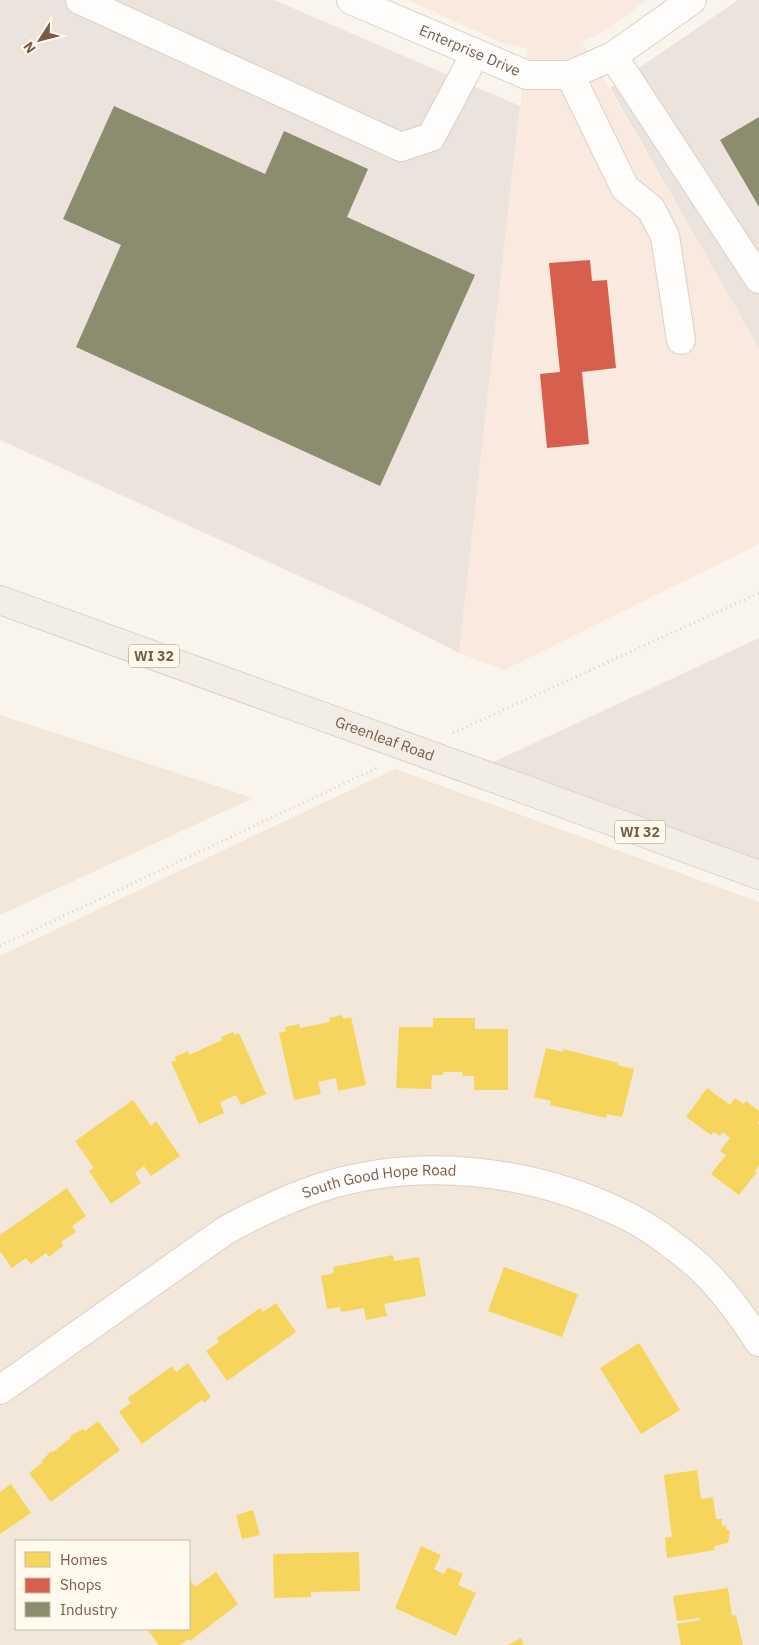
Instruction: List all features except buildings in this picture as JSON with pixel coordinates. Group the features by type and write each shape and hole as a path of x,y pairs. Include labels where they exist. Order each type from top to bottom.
{"main road":[{"name":"Greenleaf Road","path":"3,603 759,875"}],"street":[{"path":"80,0 401,147 431,137 475,54"},
{"name":"Enterprise Drive","path":"351,0 527,75 570,75 613,56 692,0"},
{"path":"613,56 759,279"},
{"path":"570,75 625,188 651,210 665,236 681,340"},
{"name":"South Good Hope Road","path":"0,1390 226,1230 251,1216 320,1188 372,1176 429,1170 486,1173 524,1179 572,1192 624,1214 654,1232 696,1264 728,1298 759,1342"}],"shaded area":[{"path":"0,0 274,0 520,106 459,653 363,605 0,440"},
{"path":"408,0 647,0 605,31 582,42 759,348 759,544 504,670 459,653 527,48 505,44"},
{"path":"738,0 759,0 759,348 610,88"},
{"path":"759,638 759,875 474,771"},
{"path":"0,715 253,798 0,915"},
{"path":"395,769 759,902 759,1645 0,1645 0,956"}]}
